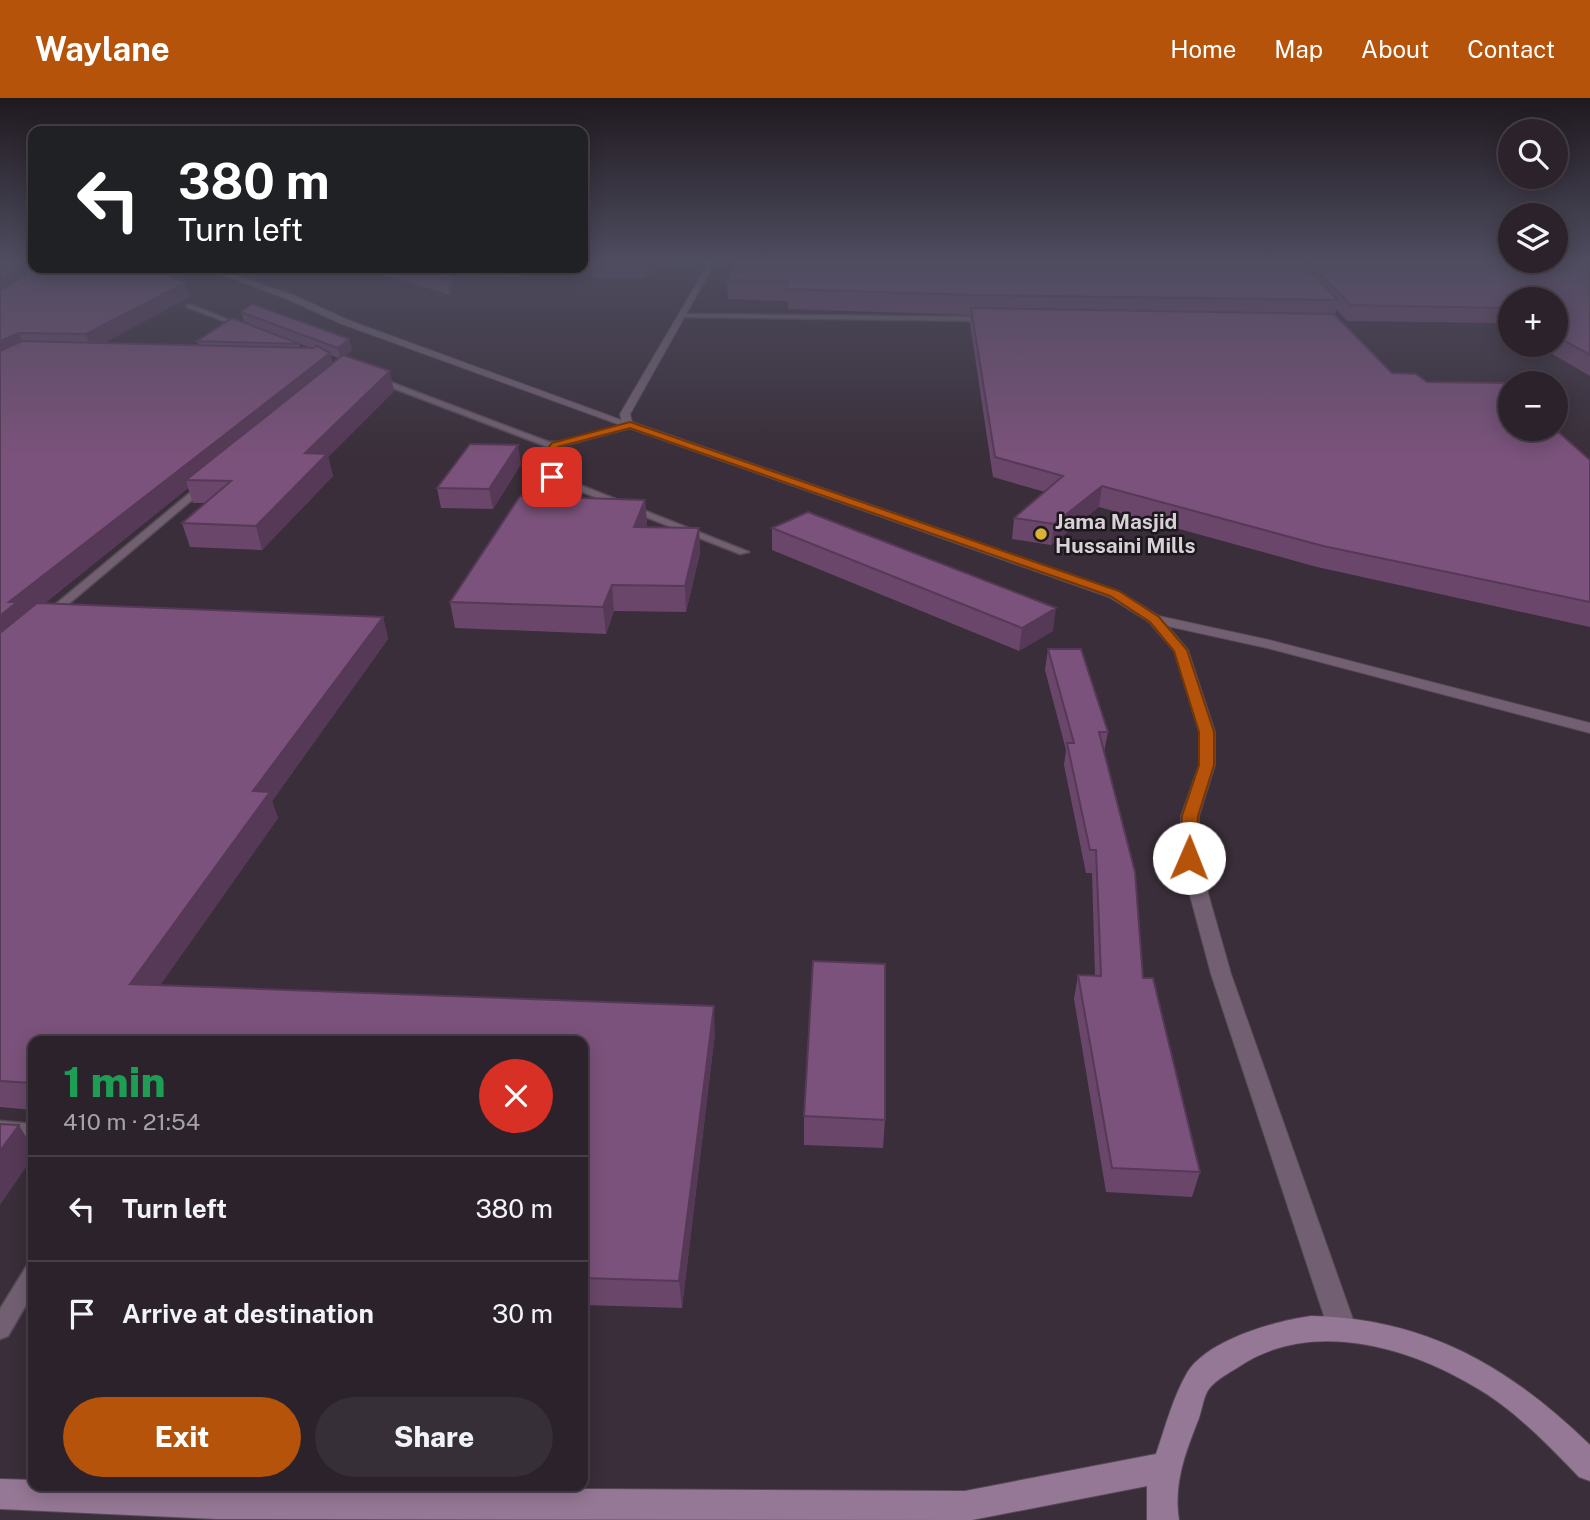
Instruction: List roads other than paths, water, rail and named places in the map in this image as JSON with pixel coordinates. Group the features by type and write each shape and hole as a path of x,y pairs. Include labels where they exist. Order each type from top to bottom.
{"main road":[{"path":"1163,1520 1160,1506 1166,1467 1198,1380 1237,1348 1286,1331 1342,1328 1406,1340 1472,1369 1537,1413 1590,1466"},
{"path":"0,1494 216,1504 965,1506 1166,1467"}],"street":[{"path":"354,325 629,424 1065,574 1114,594 1154,619 1181,650 1207,732 1207,765 1190,816 1189,858 1221,974 1342,1328"},
{"path":"629,424 625,414 676,325"},
{"path":"1154,619 1269,644 1590,728"}],"lane":[{"path":"240,325 252,330"},
{"path":"371,376 548,445 629,424"},
{"path":"555,445 542,461 543,469 552,477 744,552"},
{"path":"42,621 220,472"},
{"path":"0,1129 28,1132"},
{"path":"0,1329 28,1282"}],"place":[{"name":"Jama Masjid Hussaini Mills","path":"1041,534"}]}
